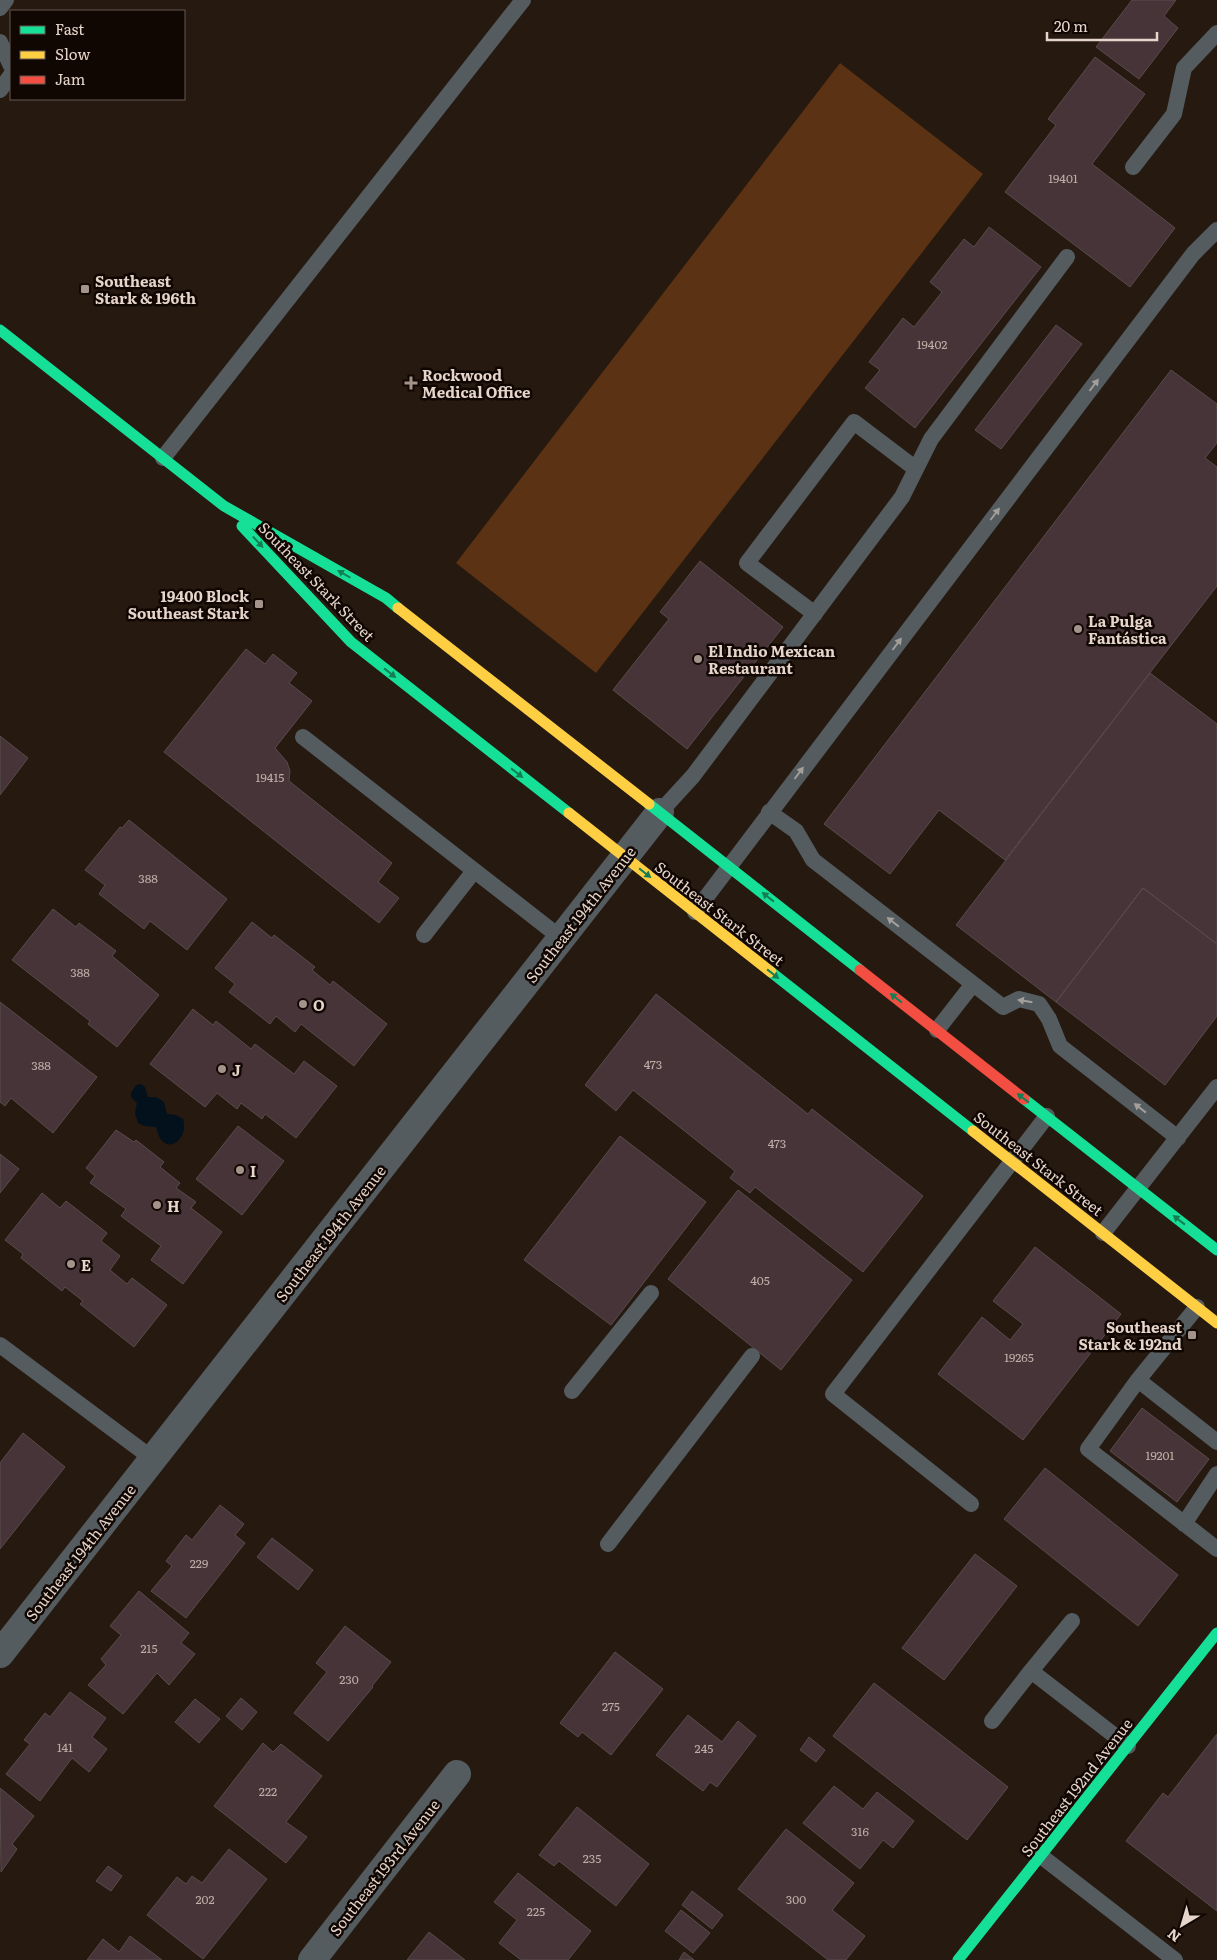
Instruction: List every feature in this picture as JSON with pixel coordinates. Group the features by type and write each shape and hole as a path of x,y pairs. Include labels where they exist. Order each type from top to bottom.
{"main road":[{"name":"Southeast Stark Street","path":"0,330 224,506 386,598 1217,1250"},
{"name":"Southeast Stark Street","path":"224,506 351,642 1217,1323"},
{"name":"Southeast 192nd Avenue","path":"958,1960 1217,1632"}],"street":[{"name":"Southeast 194th Avenue","path":"0,1654 660,812"},
{"name":"Southeast 193rd Avenue","path":"312,1960 457,1774"}],"lane":[{"path":"0,8 6,0"},
{"path":"163,458 523,0"},
{"path":"1134,167 1174,114 1184,68 1217,33"},
{"path":"0,42 10,64"},
{"path":"0,90 10,76"},
{"path":"695,912 1193,254 1217,230"},
{"path":"660,812 693,776 902,497 931,439 1068,257"},
{"path":"815,614 747,563 854,422 916,469"},
{"path":"303,737 561,938"},
{"path":"769,812 796,831 813,860 1002,1007 1019,999 1039,1004 1049,1019 1060,1046 1178,1138"},
{"path":"424,935 474,871"},
{"path":"937,1030 973,984"},
{"path":"1103,1233 1217,1087"},
{"path":"971,1504 834,1394 1046,1116"},
{"path":"572,1391 651,1293"},
{"path":"1197,1307 1138,1380 1088,1450 1217,1549"},
{"path":"0,1345 153,1459"},
{"path":"608,1544 752,1356"},
{"path":"1138,1380 1217,1442"},
{"path":"1184,1524 1217,1474"},
{"path":"992,1721 1072,1620"},
{"path":"1031,1671 1128,1746"},
{"path":"1041,1856 1175,1960"}],"shaded area":[{"path":"840,63 983,174 596,673 456,563"}],"water":[{"path":"141,1084 145,1087 148,1097 156,1097 164,1102 167,1114 176,1115 183,1119 184,1126 181,1137 173,1144 164,1143 159,1137 156,1127 144,1126 138,1123 135,1113 137,1103 131,1097 131,1093 136,1085"}],"building":[{"path":"1132,0 1176,0 1164,16 1178,28 1139,79 1096,47"},
{"path":"1095,57 1145,94 1092,164 1175,228 1130,287 1005,192 1056,125 1048,119"},
{"path":"989,227 1041,267 915,428 865,388 880,370 869,362 903,318 914,327 942,292 930,282 964,239 974,247"},
{"path":"1056,325 1082,344 1001,449 975,430"},
{"name":"La Pulga Fantástica","path":"1171,370 1217,404 1217,443 1205,458 1217,467 1217,586 1005,860 939,810 890,874 824,824"},
{"name":"El Indio Mexican Restaurant","path":"700,561 783,627 687,749 613,690 669,619 660,612"},
{"path":"246,649 265,664 273,654 297,673 289,683 312,701 275,748 287,762 290,771 289,781 392,863 378,882 399,898 379,923 164,752"},
{"path":"1150,673 1217,724 1217,944 1143,888 1056,1002 956,925"},
{"path":"0,736 28,758 0,795"},
{"path":"129,820 227,899 187,950 150,921 144,929 99,894 105,885 85,870 120,827 122,828"},
{"path":"1143,888 1217,944 1217,1016 1165,1085 1056,1002"},
{"path":"53,909 76,927 79,923 116,951 112,956 159,995 117,1047 88,1024 90,1021 12,960"},
{"name":"O","path":"252,922 272,938 274,935 315,967 312,970 330,985 333,981 387,1024 354,1066 301,1024 295,1032 276,1016 270,1024 229,992 235,984 215,968"},
{"path":"656,994 808,1114 812,1109 923,1196 863,1272 755,1187 750,1193 730,1178 735,1171 633,1090 616,1111 585,1085"},
{"path":"0,1002 97,1077 53,1133 11,1098 5,1106 0,1102"},
{"name":"J","path":"193,1009 213,1025 216,1021 251,1049 255,1044 294,1074 304,1061 337,1086 296,1138 265,1114 262,1119 241,1103 237,1109 217,1093 205,1107 150,1064"},
{"name":"I","path":"238,1126 284,1161 242,1215 196,1179"},
{"name":"H","path":"116,1130 134,1142 136,1140 164,1162 160,1167 180,1183 176,1188 196,1202 191,1208 222,1232 183,1284 151,1260 161,1246 121,1216 126,1209 90,1183 95,1176 86,1168"},
{"path":"620,1136 706,1202 611,1325 524,1260"},
{"path":"0,1154 19,1169 0,1193"},
{"path":"738,1190 852,1280 781,1370 668,1279"},
{"name":"E","path":"42,1193 60,1208 66,1201 107,1233 101,1241 120,1256 110,1270 127,1284 132,1278 167,1305 134,1347 80,1304 83,1301 65,1287 62,1291 21,1258 23,1254 5,1240"},
{"path":"1035,1247 1121,1314 1023,1440 938,1374 982,1317 1010,1340 1023,1324 993,1301"},
{"path":"1142,1408 1209,1459 1177,1502 1110,1451"},
{"path":"23,1433 65,1467 0,1549 0,1463"},
{"path":"1045,1468 1178,1575 1138,1626 1004,1519"},
{"path":"220,1505 244,1524 235,1535 245,1543 186,1618 151,1591 172,1566 166,1561 186,1535 192,1540"},
{"path":"272,1538 313,1570 298,1590 257,1557"},
{"path":"975,1554 1017,1586 944,1680 902,1648"},
{"path":"139,1591 189,1633 181,1643 195,1654 169,1685 157,1673 123,1714 88,1685 106,1665 101,1659 121,1635 110,1626"},
{"path":"345,1626 391,1662 373,1687 328,1741 294,1713 327,1672 316,1663"},
{"path":"615,1652 663,1689 611,1755 582,1732 578,1737 560,1723"},
{"path":"874,1683 1008,1787 967,1840 833,1736"},
{"path":"70,1692 106,1718 92,1737 107,1749 89,1772 72,1758 40,1801 6,1774 30,1744 24,1740 45,1713 50,1717"},
{"path":"241,1698 257,1712 242,1730 226,1716"},
{"path":"195,1699 220,1719 199,1743 175,1722"},
{"path":"688,1715 722,1742 738,1721 756,1736 717,1787 710,1782 703,1791 656,1755"},
{"path":"1217,1734 1217,1911 1126,1841 1163,1793 1168,1797"},
{"path":"809,1737 825,1750 816,1762 800,1750"},
{"path":"263,1743 273,1752 281,1744 322,1776 286,1822 307,1837 286,1863 214,1806"},
{"path":"834,1786 863,1809 877,1792 914,1821 893,1848 883,1840 860,1869 803,1823"},
{"path":"0,1788 34,1816 12,1844 17,1849 1,1872"},
{"path":"577,1807 649,1864 616,1906 559,1861 554,1866 539,1855"},
{"path":"786,1829 854,1883 832,1910 865,1936 846,1960 828,1960 738,1889"},
{"path":"229,1849 267,1879 203,1959 147,1915 177,1877 186,1884 192,1876 202,1883"},
{"path":"108,1866 122,1876 111,1891 96,1881"},
{"path":"518,1873 591,1931 568,1960 521,1960 499,1943 517,1920 494,1902"},
{"path":"692,1891 723,1915 712,1929 682,1905"},
{"path":"681,1910 710,1933 693,1953 665,1931"},
{"path":"429,1932 465,1960 407,1960"},
{"path":"130,1936 162,1960 87,1960 103,1939 119,1952"},
{"path":"684,1952 694,1960 679,1960"}],"traffic: fast":[{"path":"0,330 224,506 386,598 398,608"},
{"path":"242,526 351,642 569,813"},
{"path":"649,804 860,970"},
{"path":"771,972 973,1131"},
{"path":"1024,1099 1217,1250"},
{"path":"958,1960 1217,1633"}],"traffic: slow":[{"path":"398,608 649,804"},
{"path":"569,813 771,972"},
{"path":"973,1131 1217,1323"}],"traffic: jam":[{"path":"860,970 1024,1099"}],"place":[{"name":"Southeast Stark & 196th","path":"85,289"},
{"name":"Rockwood Medical Office","path":"411,383"},
{"name":"19400 Block Southeast Stark","path":"259,604"},
{"name":"La Pulga Fantástica","path":"1078,629"},
{"name":"El Indio Mexican Restaurant","path":"698,659"},
{"name":"O","path":"303,1004"},
{"name":"J","path":"222,1069"},
{"name":"I","path":"240,1170"},
{"name":"H","path":"157,1205"},
{"name":"E","path":"71,1264"},
{"name":"Southeast Stark & 192nd","path":"1192,1335"}]}
